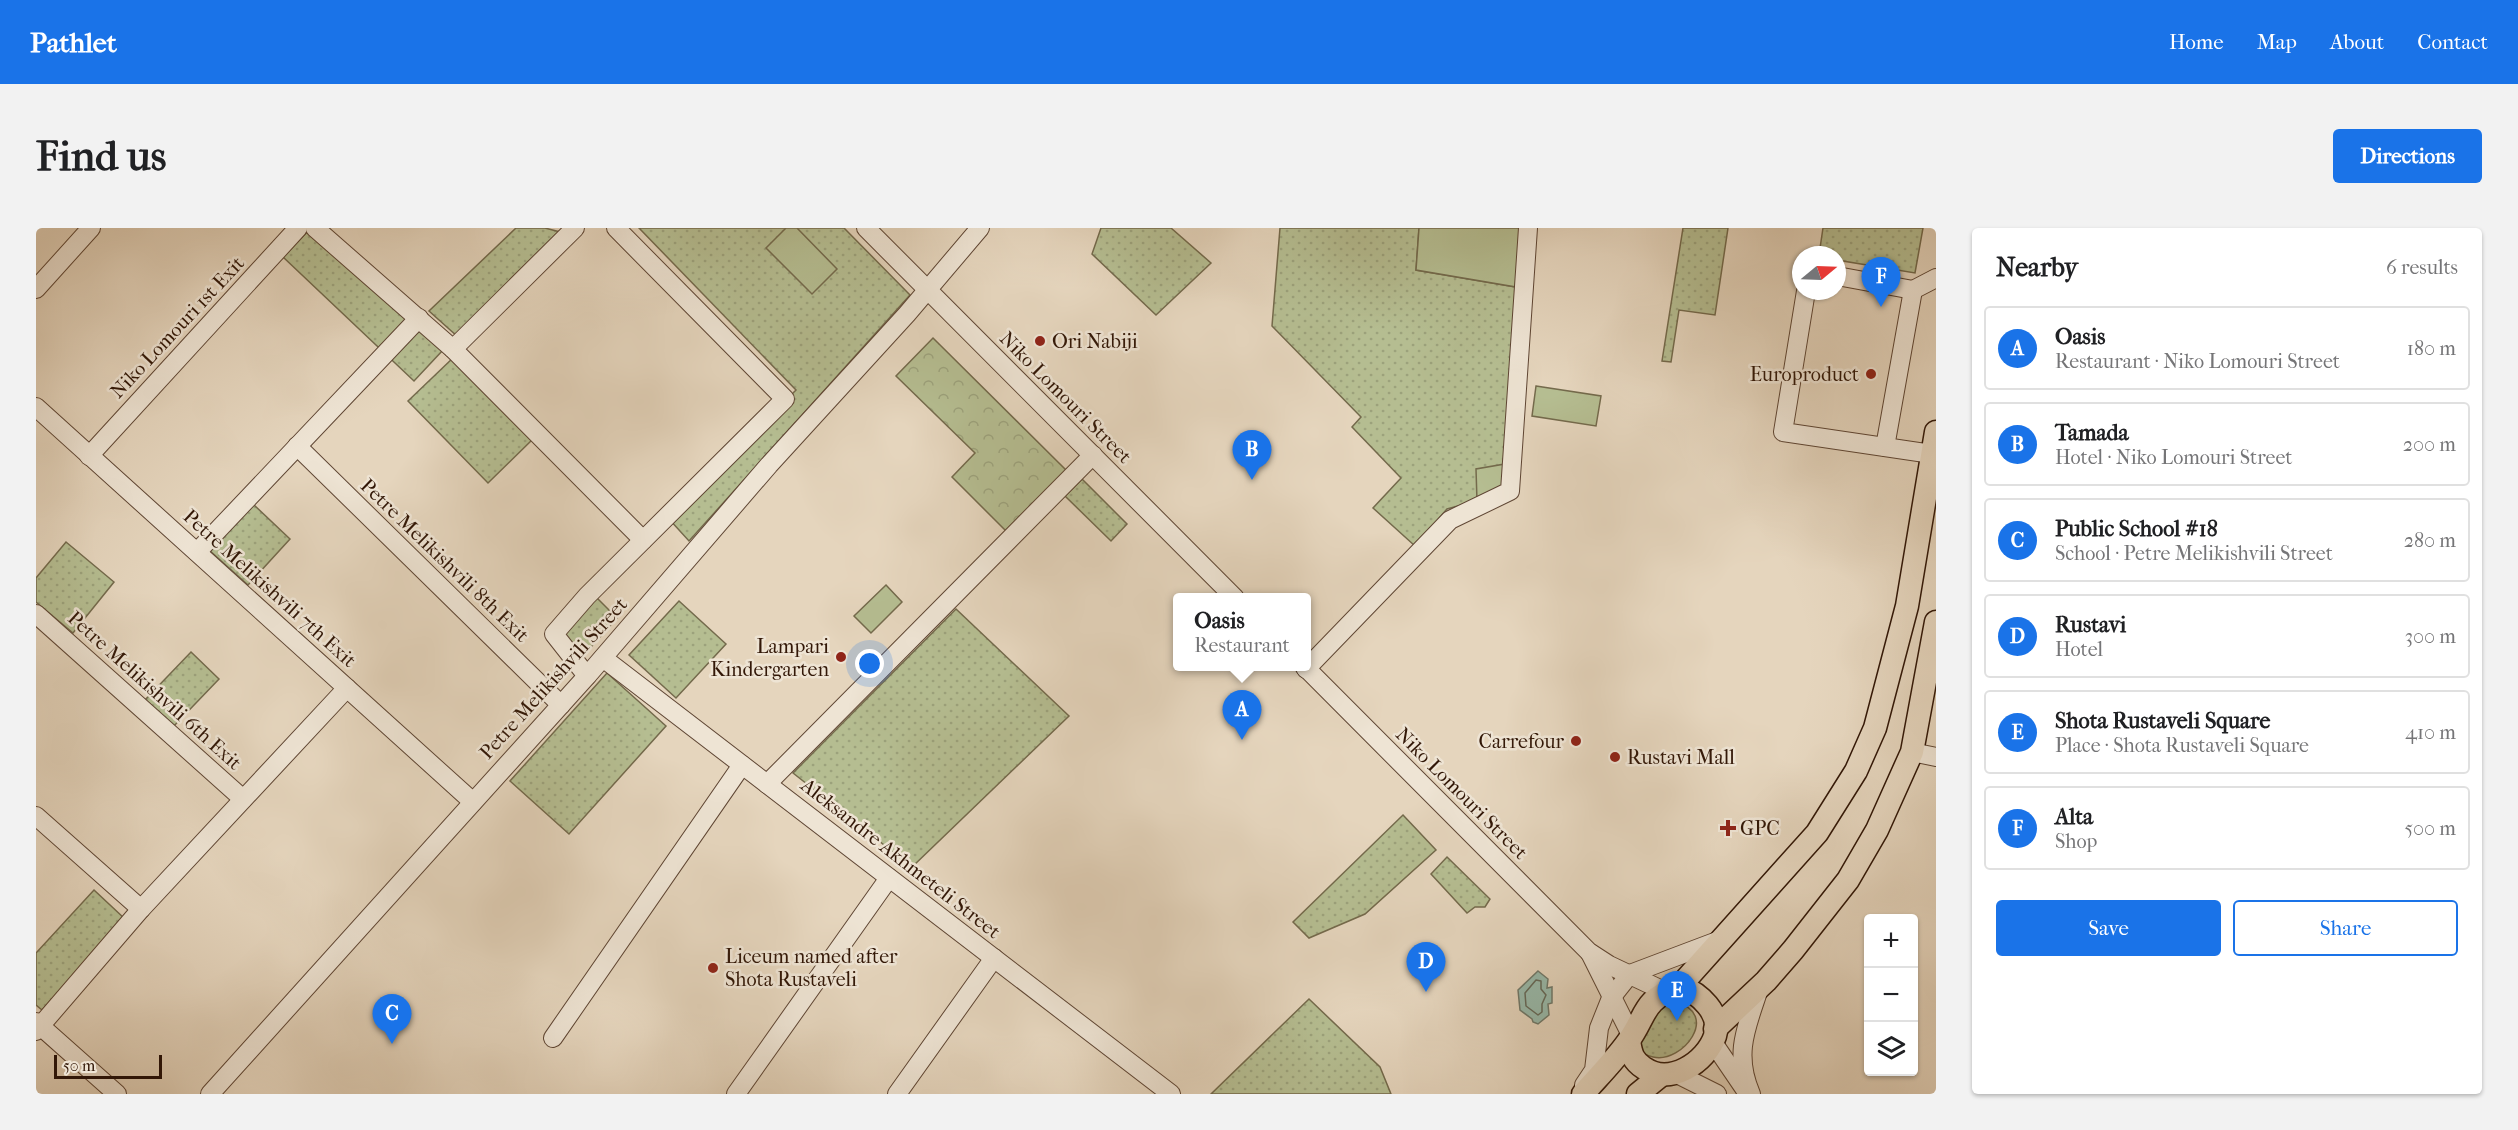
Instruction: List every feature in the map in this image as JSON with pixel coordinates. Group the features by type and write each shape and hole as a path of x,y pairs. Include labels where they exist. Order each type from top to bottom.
{"main road":[{"path":"1583,1094 1630,1038 1644,1011 1673,989 1817,833 1856,771 1875,729 1907,606 1936,432"},
{"path":"1638,1094 1668,1074 1692,1064 1702,1055 1713,1035 1793,950 1848,880 1877,831 1912,752 1936,622"},
{"path":"1673,989 1690,989 1705,1002 1714,1019 1713,1035"},
{"path":"1630,1038 1631,1055 1638,1065 1668,1074"}],"street":[{"path":"36,289 91,228"},
{"name":"Niko Lomouri 1st Exit","path":"89,456 298,228"},
{"path":"315,228 453,348 643,540"},
{"path":"453,348 575,228"},
{"path":"587,676 554,634 587,596 785,399 616,228"},
{"name":"Niko Lomouri Street","path":"866,228 1231,593"},
{"name":"Petre Melikishvili Street","path":"210,1094 587,676 769,465 980,228"},
{"path":"1311,662 1450,520 1510,491 1528,228"},
{"path":"1846,278 1913,290 1936,278"},
{"path":"1885,447 1913,290"},
{"path":"1805,300 1783,432 1932,454"},
{"path":"197,552 419,318"},
{"name":"Petre Melikishvili 7th Exit","path":"36,407 473,802"},
{"name":"Petre Melikishvili 8th Exit","path":"297,446 561,705"},
{"path":"767,784 1093,455"},
{"name":"Petre Melikishvili 6th Exit","path":"36,614 243,799"},
{"name":"Aleksandre Akhmeteli Street","path":"603,658 1171,1094"},
{"name":"Niko Lomouri Street","path":"1308,671 1589,952 1630,974 1673,989"},
{"path":"117,1094 38,1026 141,909 347,688"},
{"path":"1912,752 1936,757"},
{"path":"553,1038 742,765"},
{"path":"36,816 141,909"},
{"path":"736,1094 889,878"},
{"path":"1579,1094 1594,1070 1599,1028 1611,998 1630,974 1720,940"},
{"name":"Niko Lomouri Street","path":"1589,952 1630,1038"},
{"path":"897,1094 994,958"},
{"path":"1750,1094 1743,1077 1742,1044 1761,986"},
{"path":"1713,1035 1737,1082 1750,1094"},
{"path":"1668,1074 1717,1094"}],"green space":[{"path":"311,228 443,350 414,381 283,257"},
{"path":"516,228 545,228 564,233 458,337 429,311"},
{"path":"639,228 844,228 910,295 689,541 669,519 796,390"},
{"path":"786,228 797,228 837,269 812,294 766,248"},
{"path":"1101,228 1171,228 1211,263 1156,315 1092,254"},
{"path":"1280,228 1419,228 1416,270 1516,287 1505,464 1477,501 1447,509 1415,546 1373,508 1401,478 1352,427 1361,417 1272,326"},
{"path":"1419,228 1521,228 1516,287 1416,270"},
{"path":"1683,228 1728,228 1715,315 1679,310 1671,362 1662,361"},
{"path":"1823,228 1923,228 1915,273 1846,262 1846,246 1820,246"},
{"path":"933,338 1066,470 1006,531 952,477 975,453 896,376"},
{"path":"455,356 535,437 488,483 408,401"},
{"path":"1536,386 1601,396 1596,426 1532,416"},
{"path":"1505,464 1504,487 1477,501 1476,469"},
{"path":"1082,479 1127,524 1111,541 1065,496"},
{"path":"253,504 290,539 248,585 209,550"},
{"path":"66,542 114,582 73,633 36,602 36,578"},
{"path":"886,585 902,602 871,633 854,616"},
{"path":"592,593 617,618 583,656 559,631"},
{"path":"679,601 726,644 676,698 629,655"},
{"path":"956,609 1069,716 912,867 793,773"},
{"path":"191,652 219,679 172,728 144,701"},
{"path":"607,673 666,726 569,834 510,781"},
{"path":"1403,815 1436,850 1365,914 1309,938 1293,922"},
{"path":"1447,857 1490,899 1485,907 1475,907 1467,913 1431,874"},
{"path":"94,890 125,919 42,1010 36,1005 36,953"},
{"path":"1309,999 1380,1067 1391,1094 1211,1094"},
{"path":"1675,1002 1688,1008 1695,1016 1696,1026 1693,1036 1676,1053 1664,1057 1644,1054 1640,1048 1641,1034 1651,1018 1663,1006"}],"water":[{"path":"1538,971 1548,979 1547,988 1552,987 1552,1003 1548,1004 1549,1015 1538,1024 1520,1010 1518,990"}],"place":[{"name":"Alta","path":"1881,307"},
{"name":"Ori Nabiji","path":"1040,341"},
{"name":"Europroduct","path":"1871,374"},
{"name":"Tamada","path":"1252,480"},
{"name":"Lampari Kindergarten","path":"841,657"},
{"name":"Oasis","path":"1242,740"},
{"name":"Carrefour","path":"1576,741"},
{"name":"Rustavi Mall","path":"1615,757"},
{"name":"GPC","path":"1728,828"},
{"name":"Liceum named after Shota Rustaveli","path":"713,968"},
{"name":"Rustavi","path":"1426,992"},
{"name":"Shota Rustaveli Square","path":"1677,1021"},
{"name":"Public School #18","path":"392,1044"}]}
